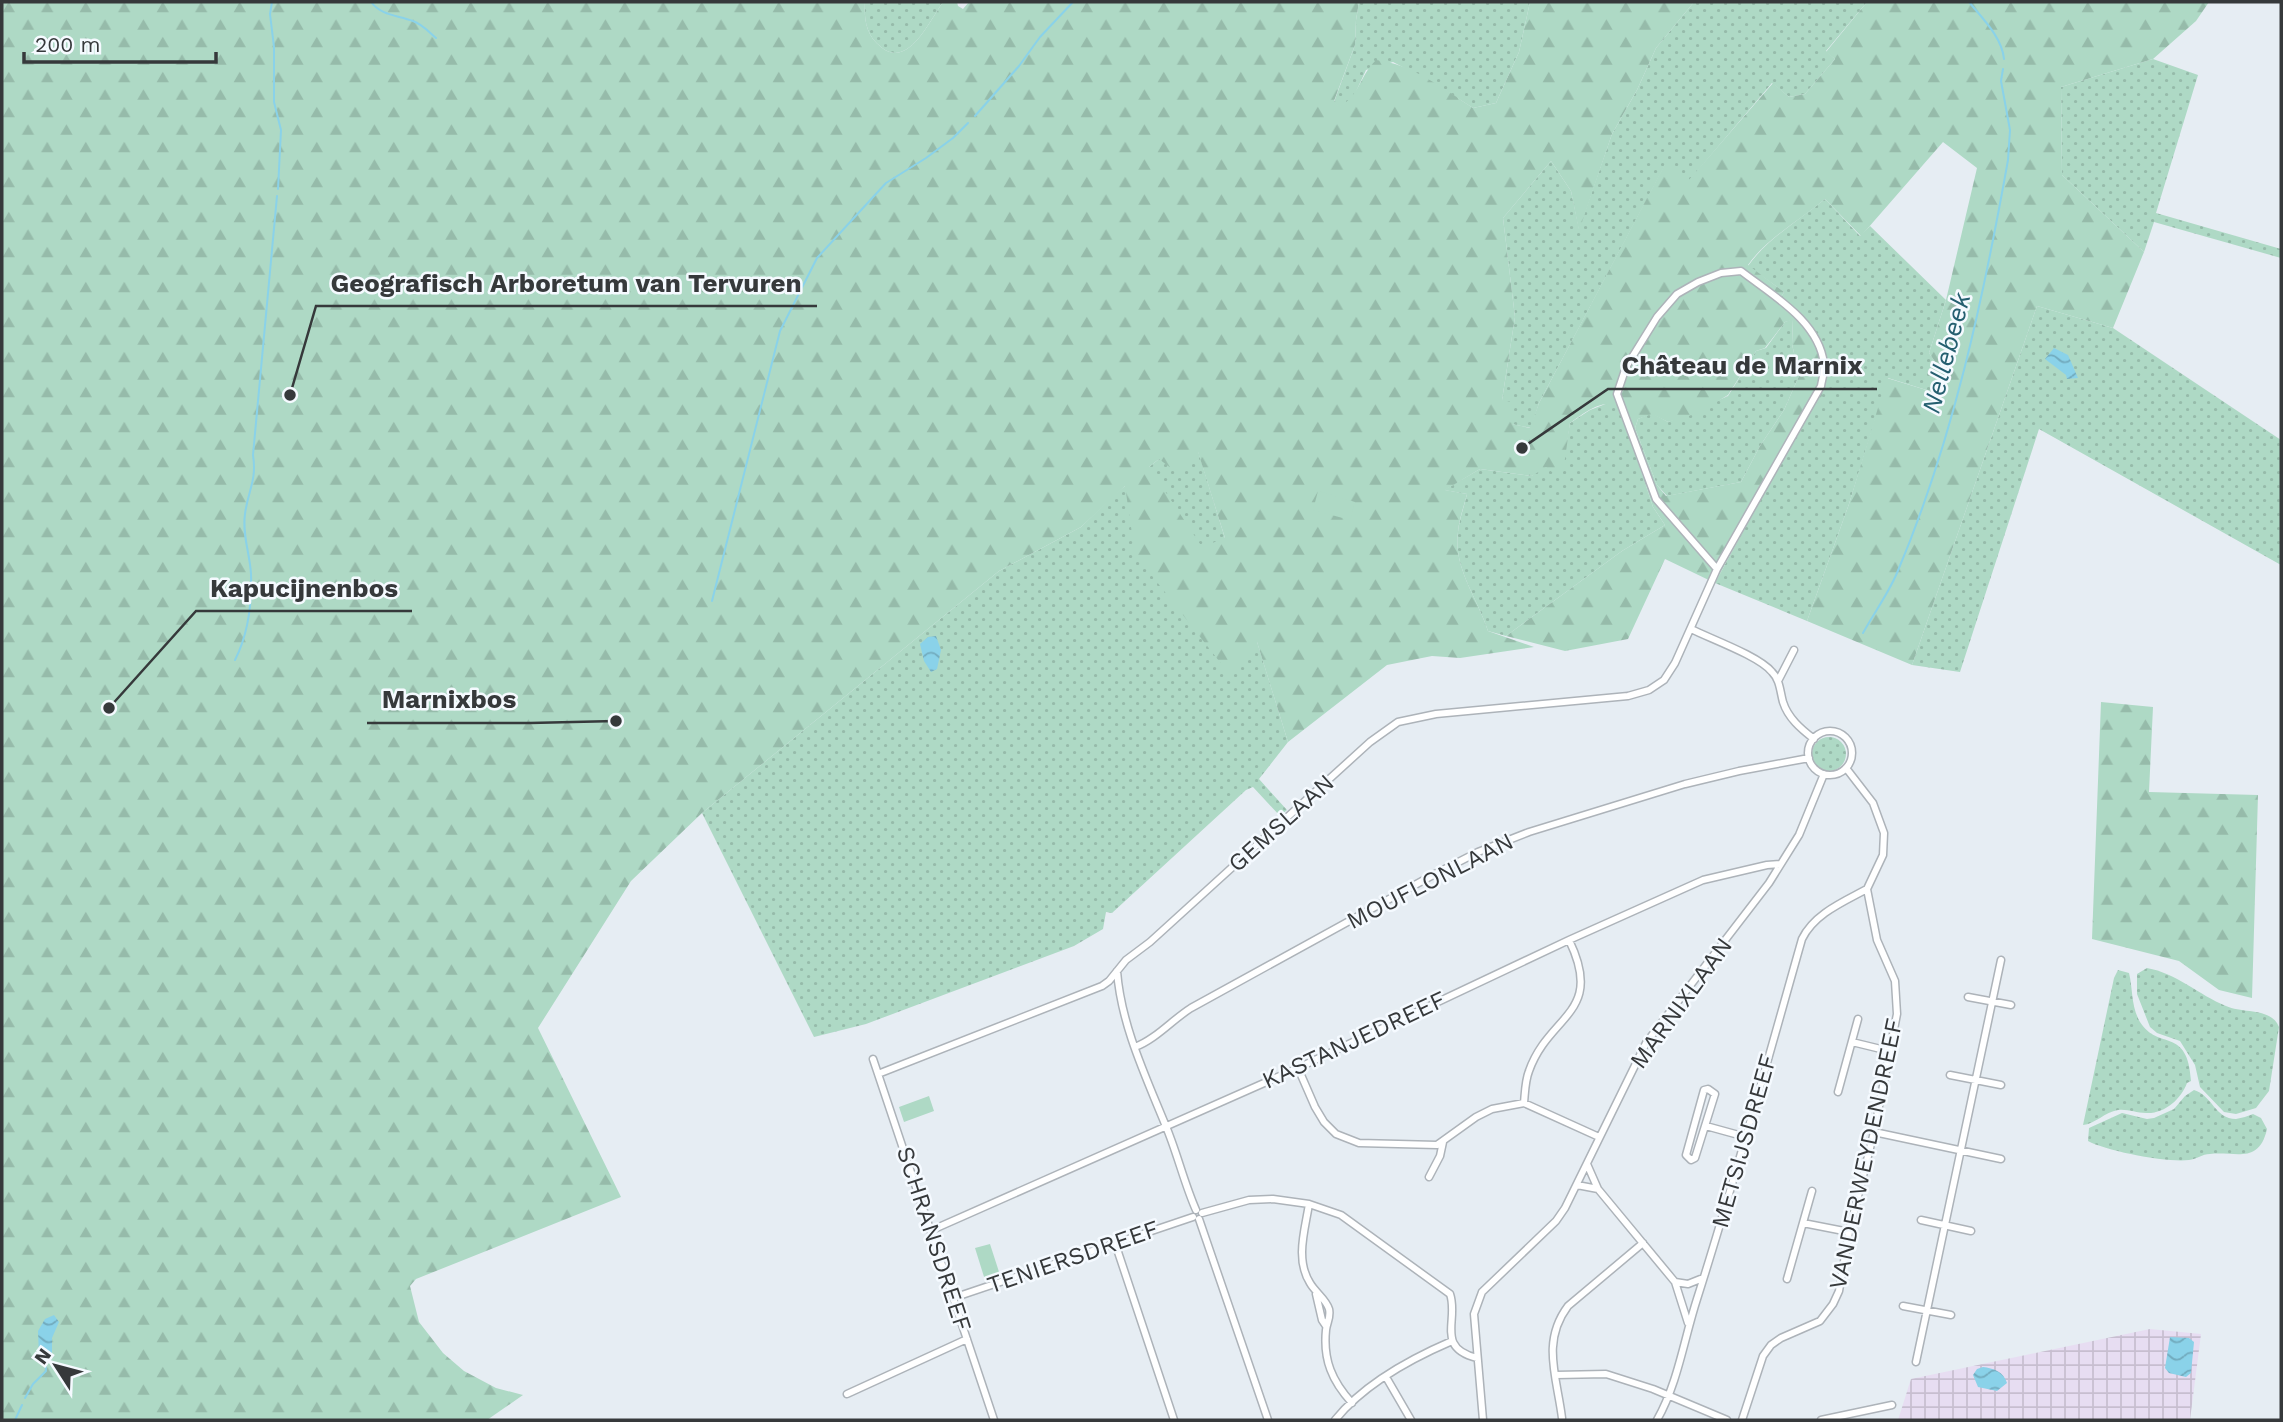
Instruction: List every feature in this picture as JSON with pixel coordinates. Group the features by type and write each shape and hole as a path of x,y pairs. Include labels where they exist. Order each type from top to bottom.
{"street":[{"name":"GEMSLAAN","path":"878,1074 1102,986 1370,742 1398,722 1436,714 1628,696 1649,690 1664,680 1675,663 1717,569 1821,386 1824,366 1819,344 1803,321 1741,271 1721,273 1677,294 1657,317 1626,367 1617,394 1656,499 1717,569"},
{"path":"1691,629 1760,662 1772,671 1787,710 1796,723 1814,739"},
{"path":"1778,681 1794,650"},
{"path":"1830,731 1845,737 1852,751 1846,768 1838,774 1824,774 1815,769 1808,749 1814,739 1830,731"},
{"name":"MOUFLONLAAN","path":"1135,1047 1148,1042 1191,1008 1433,874 1479,852 1529,832 1685,784 1809,758"},
{"path":"1846,768 1873,803 1884,833 1883,855 1867,889"},
{"name":"MARNIXLAAN","path":"1483,1420 1474,1314 1482,1292 1556,1221 1577,1185 1646,1043 1769,883 1799,835 1824,774"},
{"name":"KASTANJEDREEF","path":"932,1230 1298,1068 1703,880 1767,864 1780,864"},
{"name":"VANDERWEYDENDREEF","path":"1742,1420 1763,1356 1771,1345 1790,1333 1811,1327 1820,1321 1839,1291 1849,1232 1874,1132 1897,1014 1895,981 1877,940 1867,889"},
{"name":"METSIJSDREEF","path":"1657,1420 1670,1397 1688,1325 1746,1137 1802,939 1807,929 1827,912 1867,889"},
{"path":"1524,1103 1529,1071 1546,1041 1571,1012 1580,994 1582,980 1577,956 1569,940"},
{"path":"1916,1362 2001,960"},
{"path":"1117,971 1118,987 1140,1068 1166,1125 1268,1420"},
{"path":"1968,997 2011,1005"},
{"path":"1838,1092 1858,1019"},
{"path":"1852,1042 1889,1051"},
{"name":"SCHRANSDREEF","path":"873,1059 994,1420"},
{"path":"1298,1068 1315,1107 1336,1134 1359,1143 1437,1145 1492,1109 1524,1103 1599,1137"},
{"path":"1950,1075 2001,1085"},
{"path":"1708,1089 1715,1094 1706,1126 1695,1158 1687,1158 1704,1090 1708,1089"},
{"path":"1706,1126 1746,1137"},
{"path":"1874,1132 2001,1159"},
{"path":"1429,1177 1440,1156 1443,1142"},
{"path":"1587,1164 1598,1189 1675,1282 1688,1325"},
{"path":"1577,1185 1598,1189"},
{"path":"1787,1279 1812,1191"},
{"name":"TENIERSDREEF","path":"953,1298 1198,1215 1249,1200 1273,1199 1309,1204 1341,1215 1450,1294 1454,1304 1450,1322 1452,1340"},
{"path":"1309,1204 1302,1265 1316,1294 1326,1326 1326,1363 1333,1379 1352,1403"},
{"path":"1920,1220 1971,1231"},
{"path":"1804,1223 1849,1232"},
{"path":"1115,1243 1174,1420"},
{"path":"1562,1418 1552,1345 1559,1318 1568,1306 1643,1243"},
{"path":"1675,1282 1688,1284 1704,1277"},
{"path":"1903,1306 1951,1315"},
{"path":"847,1394 967,1339"},
{"path":"1335,1420 1386,1377 1452,1340 1467,1355 1477,1358"},
{"path":"1556,1375 1606,1374 1653,1389 1727,1420"},
{"path":"1386,1377 1411,1420"},
{"path":"1821,1420 1892,1405"}],"shaded area":[{"path":"2150,1329 2201,1334 2190,1420 1898,1420 1911,1379"}],"green space":[{"path":"2,2 865,2 869,32 876,42 891,52 900,52 917,40 943,2 957,2 963,9 969,2 1359,2 1355,45 1334,101 1339,107 1351,97 1376,60 1415,72 1473,108 1496,103 1519,52 1530,2 1694,2 1656,48 1637,90 1612,134 1579,231 1571,191 1551,161 1503,218 1515,317 1502,400 1515,403 1512,424 1530,428 1539,403 1665,164 1688,181 1773,83 1789,97 1805,94 1835,59 1826,52 1867,2 2209,2 2196,21 2153,59 2061,87 2062,175 2144,252 2113,328 2037,306 1912,665 1807,621 1849,504 1887,378 1936,393 1945,376 1929,353 1946,300 1977,168 1943,142 1861,236 1825,199 1774,238 1748,265 1784,292 1779,301 1818,338 1827,358 1824,392 1784,454 1715,583 1665,559 1628,639 1565,651 1506,636 1622,551 1665,525 1653,507 1621,410 1609,404 1595,407 1570,423 1562,480 1546,467 1532,476 1480,469 1445,490 1467,494 1457,545 1467,583 1488,631 1534,647 1460,658 1432,656 1387,665 1288,742 1257,642 1230,675 1135,554 1125,486 1081,527 999,571 702,813 631,881 538,1028 621,1197 416,1279 410,1286 419,1322 443,1353 464,1371 496,1388 523,1395 487,1420 2,1420","holes":["1793,320 1792,344 1799,376 1784,410 1760,446 1741,482 1666,496 1657,485 1635,428 1638,419 1652,414 1668,422 1698,413 1728,395 1756,351 1765,348 1785,322","1198,452 1225,538 1202,547 1149,467 1159,459 1176,472"]},
{"path":"865,2 943,2 925,30 909,48 891,52 881,47 869,32"},
{"path":"1359,2 1530,2 1519,52 1496,103 1473,108 1393,62 1366,70 1353,98 1339,108 1334,102 1355,45"},
{"path":"1694,2 1867,2 1826,51 1835,59 1805,94 1789,97 1772,83 1688,182 1665,165 1539,403 1531,428 1511,424 1502,400 1515,317 1503,218 1551,161 1571,191 1579,229 1612,134 1637,90 1656,48"},
{"path":"2153,59 2198,75 2156,213 2281,249 2281,258 2154,222 2144,252 2062,175 2061,87"},
{"path":"1825,199 1860,236 1870,226 1946,300 1929,353 1945,376 1936,393 1888,378 1849,504 1807,621 1715,583 1787,450 1807,419 1824,349 1779,301 1784,292 1748,266 1774,238"},
{"path":"2037,306 2113,328 2281,440 2281,565 2039,429 1960,672 1912,665"},
{"path":"1793,319 1792,344 1799,376 1784,410 1760,446 1741,482 1667,496 1657,485 1635,428 1638,419 1652,413 1668,422 1728,396 1756,351 1766,348 1785,322"},
{"path":"1608,403 1616,404 1621,410 1653,507 1665,525 1622,551 1506,636 1488,631 1467,583 1457,545 1467,494 1444,490 1480,469 1532,476 1567,440 1570,423 1590,410"},
{"path":"1198,451 1288,742 1259,779 1287,810 1280,816 1253,787 1246,790 1112,913 1106,912 1103,929 1074,946 866,1024 814,1037 702,813 999,571 1081,527 1115,494 1159,459"},
{"path":"1318,491 1355,502 1350,520 1313,510"},
{"path":"2101,702 2153,707 2149,792 2258,795 2252,998 2219,990 2179,961 2092,939"},
{"path":"1829,737 1841,742 1846,754 1841,766 1829,771 1817,766 1812,754 1817,742"},
{"path":"2147,968 2168,974 2226,1006 2270,1016 2275,1021 2279,1027 2269,1091 2256,1108 2236,1114 2224,1112 2200,1087 2195,1065 2180,1041 2157,1033 2150,1027 2137,994 2137,974"},
{"path":"2118,970 2129,973 2140,1022 2147,1031 2178,1046 2189,1064 2191,1081 2176,1100 2160,1111 2146,1113 2118,1110 2083,1125 2114,978"},
{"path":"2194,1090 2229,1118 2236,1119 2253,1114 2261,1118 2267,1129 2258,1148 2245,1154 2207,1154 2179,1160 2122,1152 2088,1141 2089,1128 2122,1113 2154,1118 2174,1109"},
{"path":"929,1096 934,1111 904,1122 899,1107"},
{"path":"990,1244 1000,1275 985,1280 975,1248"}],"water":[{"path":"2054,348 2068,355 2078,378 2067,379 2066,375 2045,359"},
{"path":"936,636 941,650 937,669 931,672 924,661 920,644 928,637"},
{"path":"54,1315 59,1322 52,1338 52,1354 43,1357 39,1355 38,1331 45,1319"},
{"path":"2170,1337 2189,1338 2194,1342 2191,1373 2186,1377 2169,1373 2165,1368"},
{"path":"1983,1367 1998,1371 2007,1383 1997,1391 1978,1387 1973,1375 1977,1369"}],"waterway":[{"path":"272,2 270,14 274,47 274,102 281,130 278,189"},
{"path":"371,2 385,13 416,22 436,38"},
{"path":"975,116 1019,66 1040,37 1073,2"},
{"name":"Nellebeek","path":"1969,2 2000,43 2004,59"},
{"name":"Nellebeek","path":"1863,633 1893,581 1917,523 1964,370 2008,160 2010,130 2001,81 2003,69"},
{"path":"712,601 780,331 817,258 886,183 926,158 968,123"},
{"path":"235,660 246,629 251,596 244,522 254,472 253,455 277,196"},
{"path":"25,1398 33,1384 46,1371 45,1361 40,1359 39,1354"},
{"path":"15,1420 22,1405"}],"place":[{"name":"Geografisch Arboretum van Tervuren","path":"290,395"},
{"name":"Château de Marnix","path":"1522,448"},
{"name":"Kapucijnenbos","path":"109,708"},
{"name":"Marnixbos","path":"616,721"}]}
